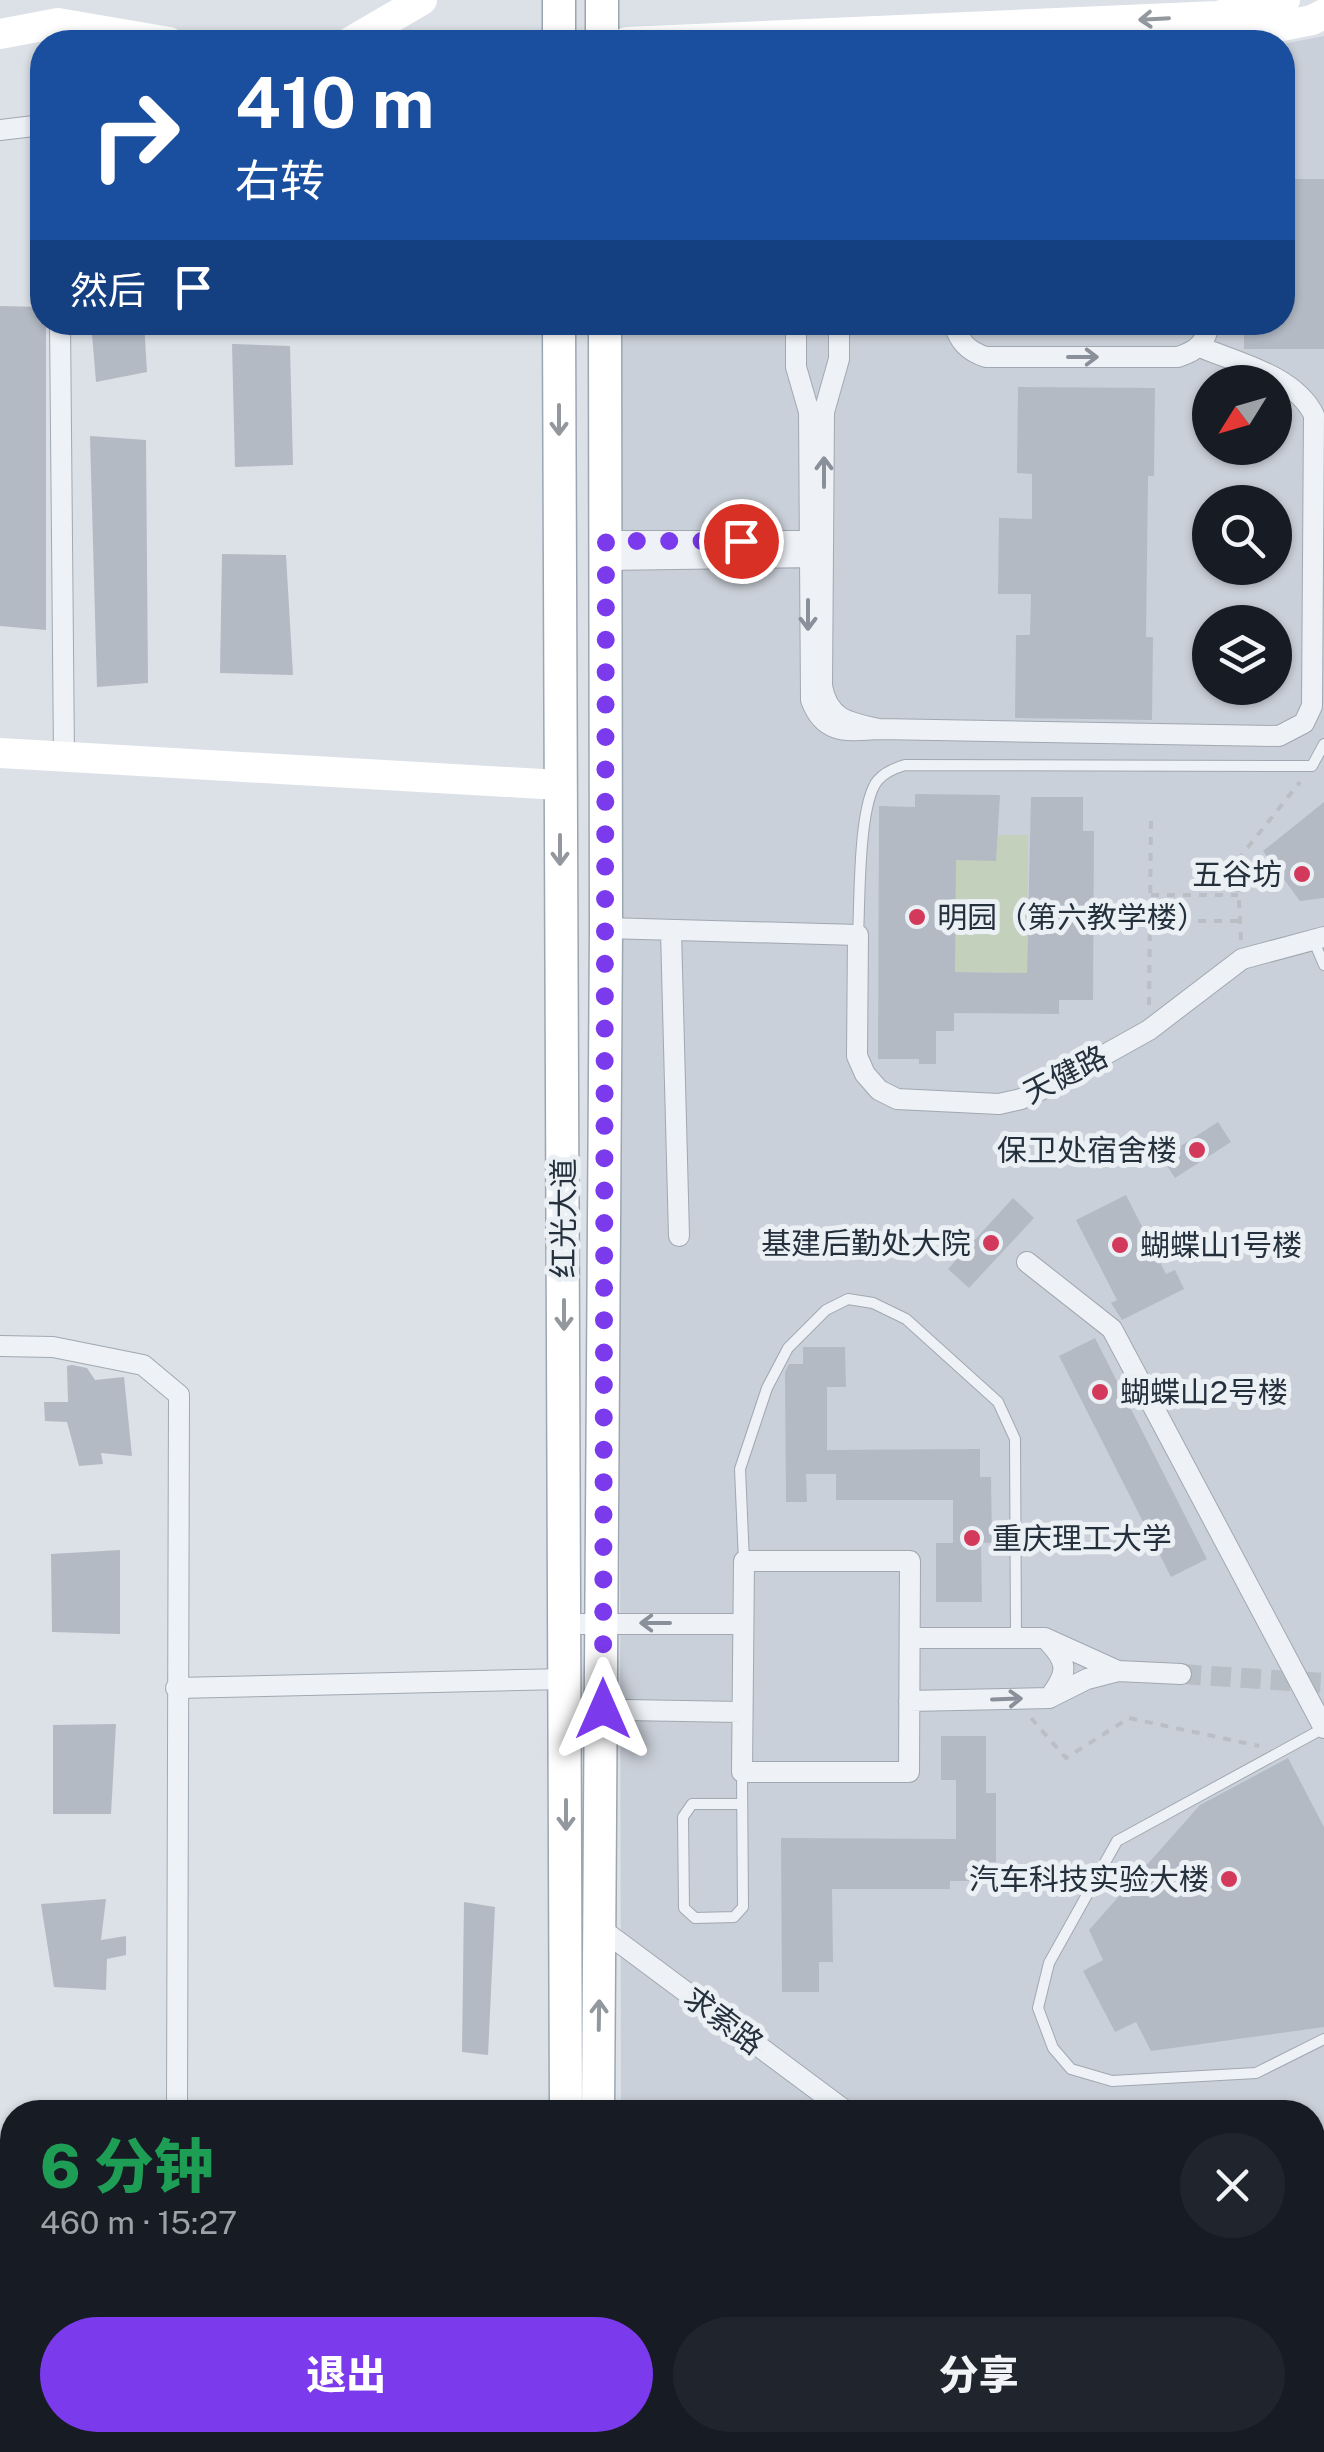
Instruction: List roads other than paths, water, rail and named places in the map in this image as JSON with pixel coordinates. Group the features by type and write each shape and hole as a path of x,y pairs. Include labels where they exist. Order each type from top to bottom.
{"main road":[{"path":"559,0 559,30"},
{"path":"602,0 602,30"},
{"name":"红光大道","path":"559,335 566,2100"},
{"name":"红光大道","path":"598,2100 604,1623 605,335"}],"street":[{"path":"371,30 422,0"},
{"path":"899,30 1217,16 1285,0"},
{"path":"1262,30 1324,14"},
{"path":"0,34 58,23 86,30"},
{"path":"0,130 30,126"},
{"path":"60,335 64,757"},
{"path":"796,335 796,367 809,412 816,549"},
{"path":"839,335 839,359 824,412 808,688 815,711 835,730 1289,734 1304,723 1312,706 1314,415 1300,394 1286,384 1200,347"},
{"path":"959,335 973,353 986,357 1178,357 1200,347 1207,335"},
{"path":"606,550 816,549"},
{"path":"0,753 559,785"},
{"path":"606,928 858,935"},
{"path":"671,931 679,1236"},
{"name":"天健路","path":"858,935 857,1056 865,1074 879,1090 897,1099 999,1104 1047,1087 1149,1030 1242,958 1318,937"},
{"path":"1027,1262 1112,1328 1324,1728"},
{"path":"0,1346 53,1347 143,1366 178,1395 176,2100"},
{"path":"744,1560 910,1560 909,1772 742,1772 744,1560"},
{"path":"566,1624 744,1624"},
{"path":"910,1638 1045,1638 1118,1672"},
{"path":"1045,1638 1058,1652 1065,1668 1049,1698"},
{"path":"909,1702 1049,1698 1087,1679 1118,1672 1182,1674"},
{"path":"176,1688 566,1694 603,1709 742,1712"},
{"name":"求索路","path":"600,1928 831,2100"}],"lane":[{"path":"858,935 866,804 879,778 891,770 905,765 1312,766 1324,744"},
{"path":"1318,937 1324,964"},
{"path":"744,1560 740,1469 766,1388 788,1348 826,1310 848,1299 873,1303 906,1319 998,1402 1016,1439 1016,1638"},
{"path":"1324,1728 1117,1840 1049,1963 1038,2008 1053,2048 1072,2068 1112,2081 1256,2073 1324,2039"},
{"path":"742,1772 742,1804 742,1907 734,1918 695,1918 684,1908 683,1817 692,1804 742,1804"}],"tunnel":[{"path":"1181,1674 1324,1683"}],"place":[{"name":"五谷坊","path":"1302,874"},
{"name":"明园（第六教学楼）","path":"917,917"},
{"name":"保卫处宿舍楼","path":"1197,1150"},
{"name":"基建后勤处大院","path":"991,1243"},
{"name":"蝴蝶山1号楼","path":"1120,1245"},
{"name":"蝴蝶山2号楼","path":"1100,1392"},
{"name":"重庆理工大学","path":"972,1538"},
{"name":"汽车科技实验大楼","path":"1229,1879"}]}
